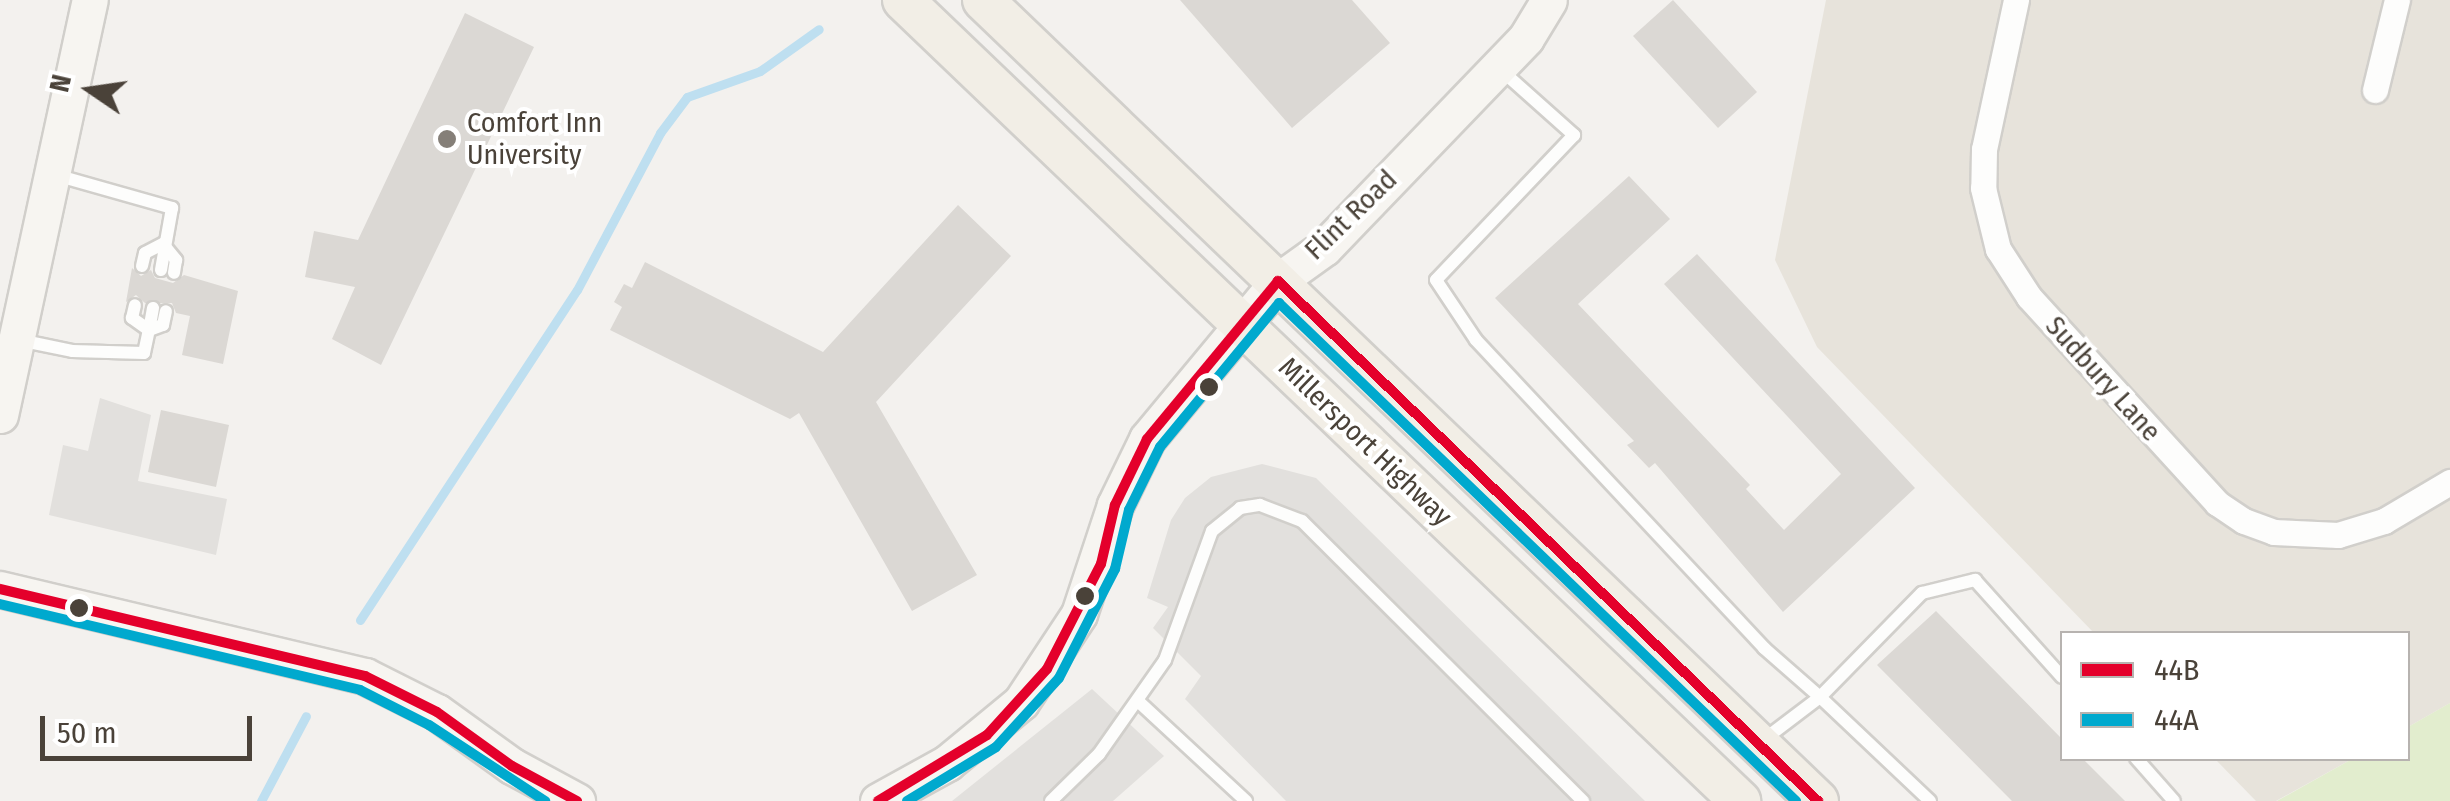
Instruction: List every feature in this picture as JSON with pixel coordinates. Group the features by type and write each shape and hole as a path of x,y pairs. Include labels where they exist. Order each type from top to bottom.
{"main road":[{"name":"Millersport Highway","path":"903,0 1740,801"},
{"name":"Millersport Highway","path":"983,0 1003,15 1818,801"}],"street":[{"path":"0,414 90,0"},
{"name":"Flint Road","path":"878,801 986,735 1047,669 1100,564 1115,505 1140,451 1278,282 1324,248 1526,38 1549,0"},
{"name":"Sudbury Lane","path":"2016,0 1984,149 1983,188 1998,249 2029,297 2216,503 2244,520 2274,532 2338,536 2384,521 2450,482"},
{"path":"2375,90 2398,0"},
{"path":"0,589 365,676 437,712 512,766 577,801"}],"lane":[{"path":"1497,66 1574,135 1436,280 1476,340 1764,648 1930,801"},
{"path":"52,174 172,208 164,244 176,260 167,271"},
{"path":"142,266 145,253 164,244"},
{"path":"135,305 132,318 149,330"},
{"path":"149,330 163,325 160,310"},
{"path":"16,340 72,352 144,352 149,330"},
{"path":"1051,801 1100,754 1139,702 1176,636 1212,531 1240,508 1260,506 1302,521 1583,801"},
{"path":"1760,742 1820,697 1922,593 1975,580 2060,676"},
{"path":"1139,702 1246,801"},
{"path":"2139,761 2174,801"}],"shaded area":[{"path":"1826,0 2450,0 2450,703 2410,726 2410,631 2092,631 1817,347 1775,260"},
{"path":"100,398 151,415 138,481 227,499 216,555 49,515 63,445 88,451"},
{"path":"1262,464 1316,478 1645,801 1286,801 1185,699 1201,676 1153,628 1168,607 1147,598 1171,520 1185,498 1211,477"},
{"path":"1092,689 1164,756 1113,801 952,801"},
{"path":"2217,761 2348,761 2276,801 2256,801"}],"green space":[{"path":"2450,703 2450,801 2277,801 2348,761 2410,761 2410,726"}],"building":[{"path":"1180,0 1352,0 1390,43 1292,128"},
{"path":"1673,0 1757,92 1718,128 1633,36"},
{"name":"Comfort Inn University","path":"465,13 534,47 381,365 332,339 355,287 305,277 314,231 358,240"},
{"path":"1629,176 1670,219 1578,304 1750,485 1746,489 1784,530 1841,474 1664,284 1697,254 1915,488 1783,612 1655,463 1649,468 1627,445 1634,441 1495,298"},
{"path":"958,205 1011,256 876,402 977,575 912,611 799,413 790,419 610,330 622,307 614,302 624,284 632,288 645,262 823,352"},
{"path":"132,268 141,276 151,270 155,278 173,283 184,275 238,291 223,364 182,355 190,316 176,313 172,303 145,303 136,295 126,302"},
{"path":"161,410 229,425 216,487 148,472"},
{"path":"1936,611 2060,737 2060,761 2085,761 2125,801 2012,801 1877,665"}],"waterway":[{"path":"360,620 577,290 660,133 687,97 760,71 819,29"},
{"path":"261,801 306,716"}],"transit line":[{"name":"44B","path":"878,801 987,735 1047,669 1101,564 1115,505 1147,439 1278,281 1818,801"},
{"name":"44A","path":"907,801 996,747 1059,678 1115,569 1129,510 1160,447 1279,303 1796,801"},
{"name":"44B","path":"0,589 365,676 437,712 512,766 577,801"},
{"name":"44A","path":"0,604 360,690 429,725 545,801"}],"place":[{"name":"Comfort Inn University","path":"447,139"}]}
